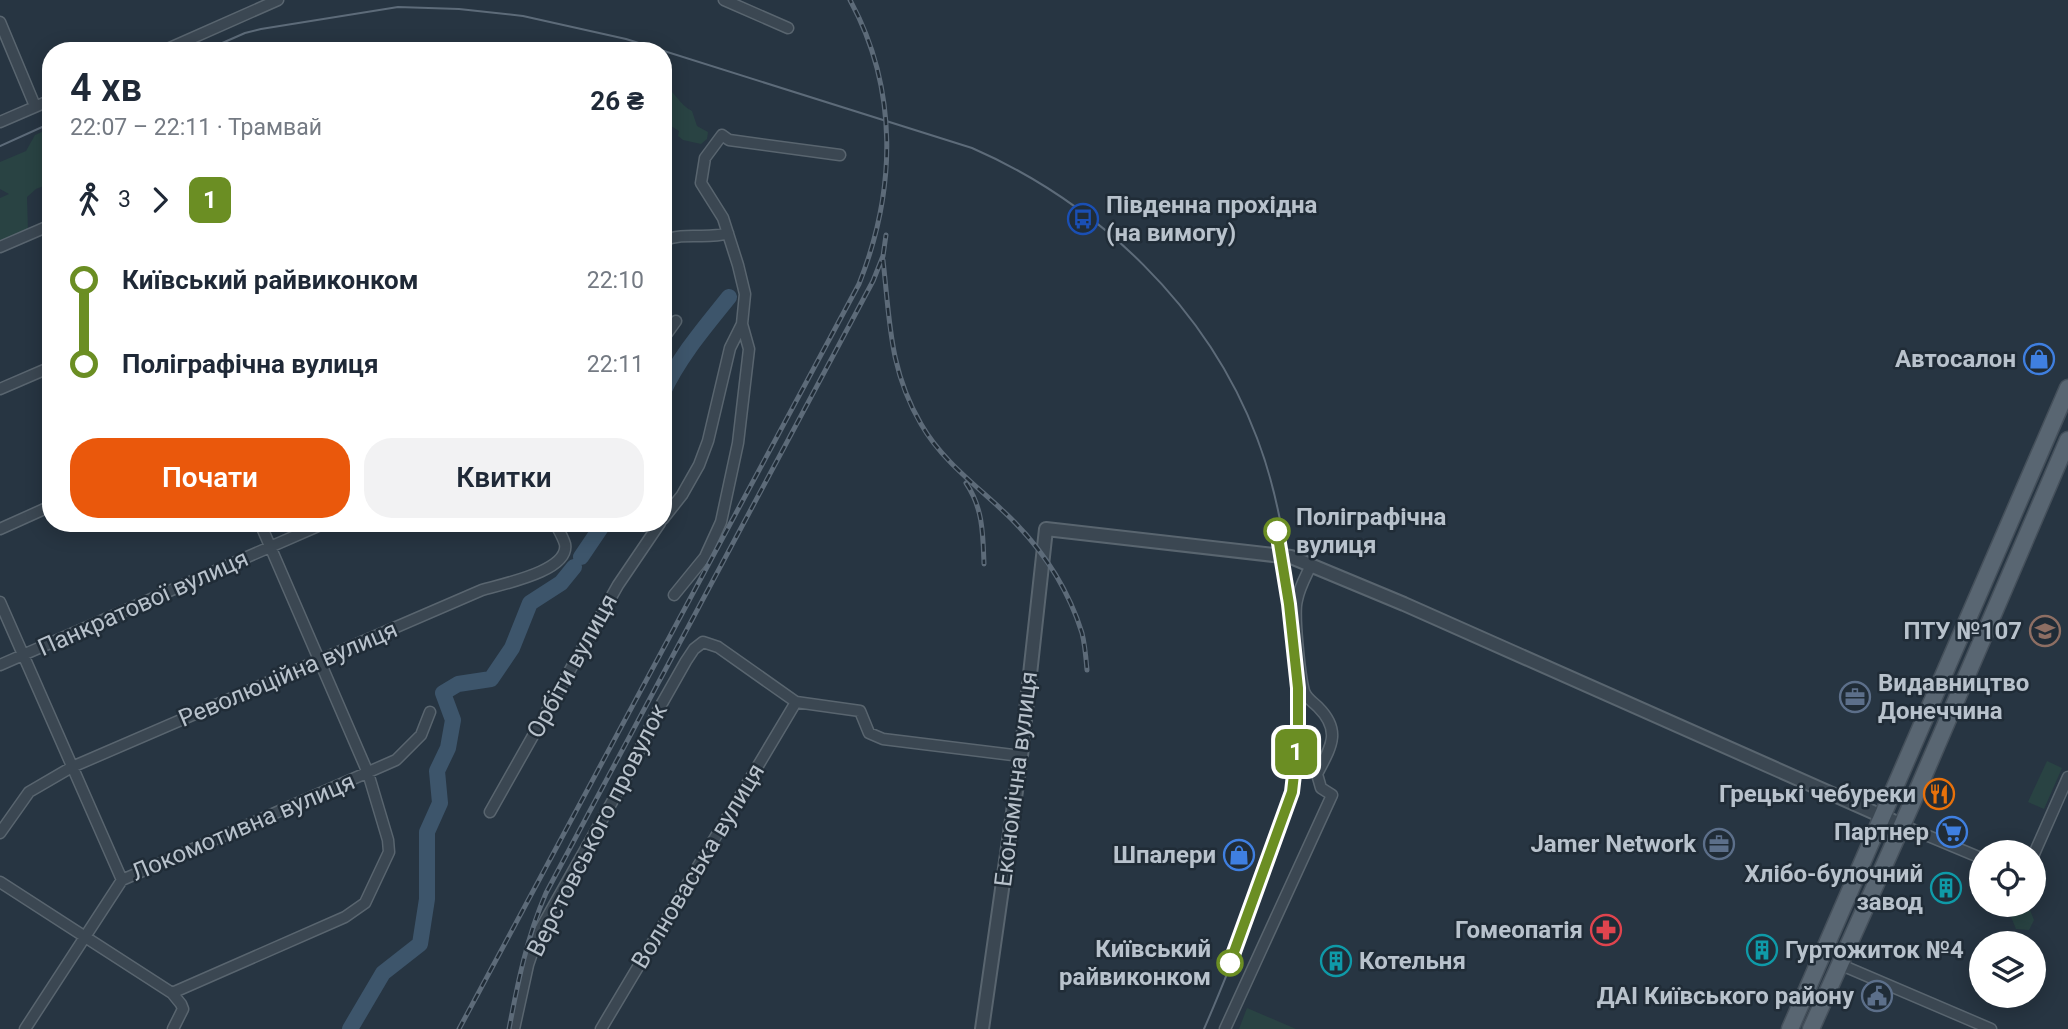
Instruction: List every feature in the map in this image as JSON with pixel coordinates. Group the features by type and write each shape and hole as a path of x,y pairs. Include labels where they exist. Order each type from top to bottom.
{"main road":[{"path":"1790,1029 2068,388"},
{"path":"1811,1029 2068,440"}],"street":[{"path":"183,42 278,0"},
{"path":"724,0 788,28"},
{"path":"0,22 36,106"},
{"path":"0,122 42,104"},
{"path":"674,595 705,557 721,522 738,443 749,349 742,324 745,294 728,233 723,218 701,183 705,158 722,135 729,140 840,155"},
{"path":"0,247 42,229"},
{"path":"672,238 683,235 709,237 728,233"},
{"path":"672,327 676,321"},
{"name":"Орбіти вулиця","path":"672,508 699,465 708,441 730,348 742,324"},
{"path":"0,389 42,371"},
{"path":"0,529 42,510"},
{"name":"Економічна вулиця","path":"982,1029 1021,756 1046,529 1292,557 1311,565"},
{"path":"172,993 345,917 362,906 390,847 368,773 264,532"},
{"name":"Панкратової вулиця","path":"0,665 304,532"},
{"name":"Революційна вулиця","path":"0,833 29,792 72,767 482,590 552,568 564,554 565,543 560,532"},
{"name":"Орбіти вулиця","path":"491,812 618,584 654,532"},
{"path":"1225,1029 1332,795 1321,788 1317,774 1330,746 1333,727 1329,719 1305,694 1299,650 1297,598 1311,565 1969,853"},
{"path":"0,602 122,880"},
{"name":"Верстовського провулок","path":"514,1029 528,965 540,930 630,771 656,714 694,649 703,642 718,647 796,702"},
{"path":"796,702 860,710 869,733 883,739 1021,756"},
{"name":"Волноваська вулиця","path":"601,1029 796,702"},
{"name":"Локомотивна вулиця","path":"25,1029 122,880 396,760 421,735 430,712"},
{"path":"2040,840 2068,777"},
{"path":"0,882 172,993 183,1009 173,1029"},
{"path":"1839,964 1991,1029"}],"green space":[{"path":"672,92 692,111 697,126 708,132 707,139 701,144 683,140 678,136 679,131 672,127"},
{"path":"42,132 42,187 27,197 28,232 0,242 0,198 9,194 0,189 0,162 26,151 35,135"},
{"path":"2047,761 2062,768 2044,809 2028,802"},
{"path":"2011,917 2033,917 2029,930 2016,929"},
{"path":"1247,1008 1296,1029 1239,1029"}],"waterway":[{"path":"672,374 729,297"},
{"path":"581,557 598,532"},
{"path":"350,1029 383,973 420,944 427,899 427,832 440,803 437,771 448,748 453,720 443,693 458,684 491,679 512,648 530,603 561,583 574,567"}],"tram line":[{"path":"224,42 261,29 398,7 459,9 523,16 636,42"},
{"path":"672,53 972,148 1018,171 1063,198 1105,230 1143,265 1179,304 1210,346 1236,390 1265,461 1282,530 1298,659 1301,726 1299,781 1289,819 1204,1029"},
{"path":"0,146 42,127"},
{"name":"1","path":"1230,963 1292,792 1298,739 1298,688 1289,604 1277,531"}],"railway":[{"path":"459,1029 859,284 880,213 887,141 877,69 866,34 850,0"},
{"path":"509,1029 528,943 546,893 873,281 883,256 886,235"},
{"path":"883,260 893,344 910,404 938,448 1014,522 1050,566 1076,615 1083,638 1087,670"},
{"path":"966,483 979,512 984,564"}],"place":[{"name":"Південна прохідна (на вимогу)","path":"1083,219"},
{"name":"Автосалон","path":"2039,359"},
{"name":"Поліграфічна вулиця","path":"1277,531"},
{"name":"ПТУ №107","path":"2045,631"},
{"name":"Видавництво Донеччина","path":"1855,697"},
{"name":"Грецькі чебуреки","path":"1939,794"},
{"name":"Партнер","path":"1952,832"},
{"name":"Jamer Network","path":"1719,844"},
{"name":"Шпалери","path":"1239,855"},
{"name":"Хлібо-булочний завод","path":"1946,888"},
{"name":"Гомеопатія","path":"1606,930"},
{"name":"Гуртожиток №4","path":"1762,950"},
{"name":"Котельня","path":"1336,961"},
{"name":"Київський райвиконком","path":"1230,963"},
{"name":"ДАІ Київського району","path":"1877,996"}]}
